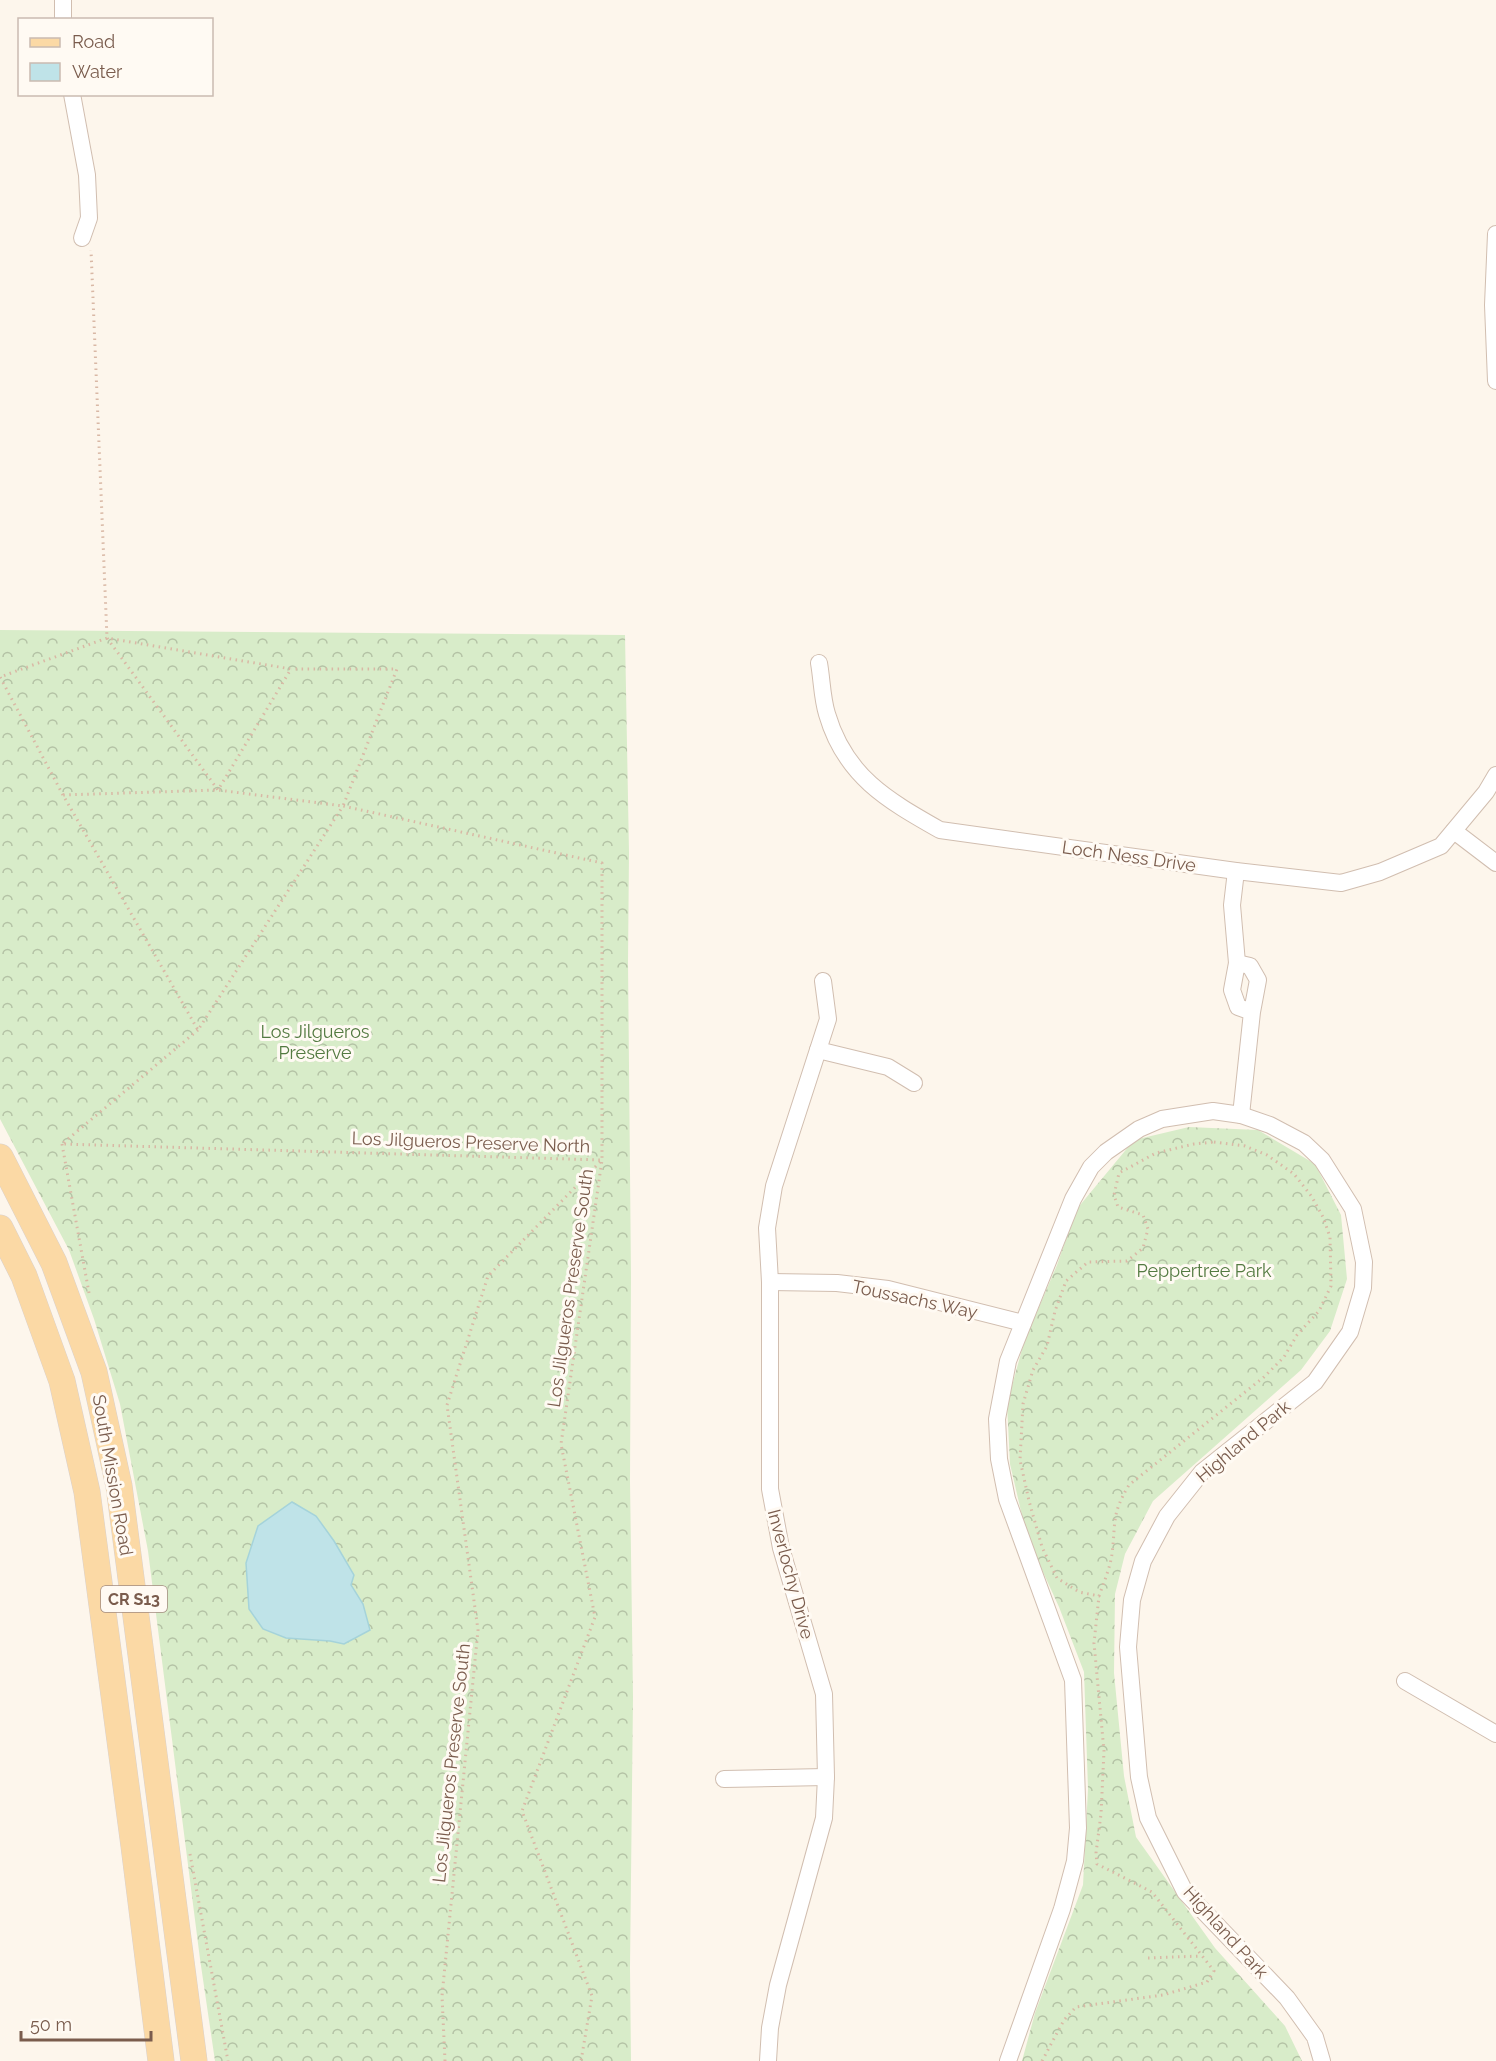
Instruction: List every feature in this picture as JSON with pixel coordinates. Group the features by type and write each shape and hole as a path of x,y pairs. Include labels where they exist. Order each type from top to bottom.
{"main road":[{"name":"South Mission Road","path":"0,1157 54,1263 94,1372 116,1475 194,2061"},
{"name":"South Mission Road","path":"0,1228 24,1276 63,1381 87,1492 161,2061"}],"street":[{"path":"63,0 63,18"},
{"path":"72,96 87,176 89,218 82,238"},
{"path":"1496,234 1493,305 1496,381"},
{"name":"Loch Ness Drive","path":"819,663 827,714 844,752 867,783 901,808 940,830 1236,871 1341,883 1380,872 1441,846 1486,792 1496,775"},
{"path":"1454,831 1496,862"},
{"path":"1236,871 1232,905 1237,963 1232,990 1238,1007 1252,1012"},
{"path":"1237,963 1250,966 1258,980 1252,1012 1241,1114"},
{"name":"Inverlochy Drive","path":"768,2061 770,2028 778,1985 824,1818 826,1777 824,1694 781,1548 770,1490 770,1282 766,1228 774,1186 828,1019 823,981"},
{"path":"818,1050 888,1067 914,1083"},
{"name":"Highland Park","path":"1008,2061 1062,1910 1075,1861 1078,1828 1073,1680 1006,1499 999,1459 997,1419 1008,1361 1073,1199 1091,1167 1106,1152 1139,1129 1162,1119 1213,1111 1241,1114 1270,1125 1304,1143 1322,1160 1353,1209 1364,1262 1363,1288 1350,1332 1315,1382 1202,1472 1167,1516 1143,1561 1132,1600 1128,1647 1139,1777 1149,1818 1185,1892 1287,1998 1315,2037 1322,2061"},
{"name":"Toussachs Way","path":"770,1282 837,1283 888,1289 1023,1323"},
{"path":"1405,1681 1496,1734"},
{"path":"724,1779 826,1777"}],"path":[{"path":"89,218 107,638 218,790 291,669 107,638 0,677 63,795 198,1030"},
{"name":"Los Jilgueros Preserve North","path":"63,795 218,790 343,806 602,863 602,1160 62,1144 198,1030 343,806 398,669 291,669"},
{"path":"1042,2061 1064,2020 1076,2007 1163,1995 1207,1982 1214,1971 1152,1892 1097,1864 1095,1853 1101,1814 1104,1751 1094,1643 1099,1596 1112,1555 1114,1519 1118,1503 1129,1485 1264,1377 1284,1357 1297,1335 1319,1311 1331,1286 1330,1237 1323,1217 1312,1197 1294,1174 1267,1155 1245,1146 1214,1142 1194,1144 1156,1153 1119,1173 1114,1195 1118,1207 1143,1215 1148,1229 1143,1248 1127,1261 1088,1262 1066,1281 1055,1311 1047,1346 1033,1370 1023,1404 1020,1460 1042,1546 1057,1578 1079,1592 1099,1596"},
{"name":"Los Jilgueros Preserve South","path":"445,2061 441,1996 478,1630 447,1405 488,1276 602,1160"},
{"name":"Los Jilgueros Preserve South","path":"581,2061 592,1996 522,1810 595,1617 561,1444 602,1160"},
{"path":"1148,1958 1201,1956"}],"green space":[{"name":"Los Jilgueros Preserve","path":"0,630 625,635 629,853 630,1481 633,1697 631,2061 215,2061 148,1551 120,1404 94,1319 69,1250 0,1119"},
{"name":"Peppertree Park","path":"1189,1127 1258,1130 1315,1164 1341,1215 1347,1279 1330,1331 1301,1370 1153,1501 1125,1554 1115,1594 1114,1673 1124,1776 1136,1837 1215,1948 1285,2026 1302,2061 1022,2061 1035,2013 1083,1885 1088,1789 1084,1672 1059,1607 1027,1537 1010,1464 1007,1404 1024,1342 1057,1265 1076,1210 1134,1140"}],"water":[{"path":"292,1502 316,1516 354,1575 351,1585 363,1604 370,1630 344,1644 286,1638 263,1629 249,1609 246,1563 258,1526"}]}
